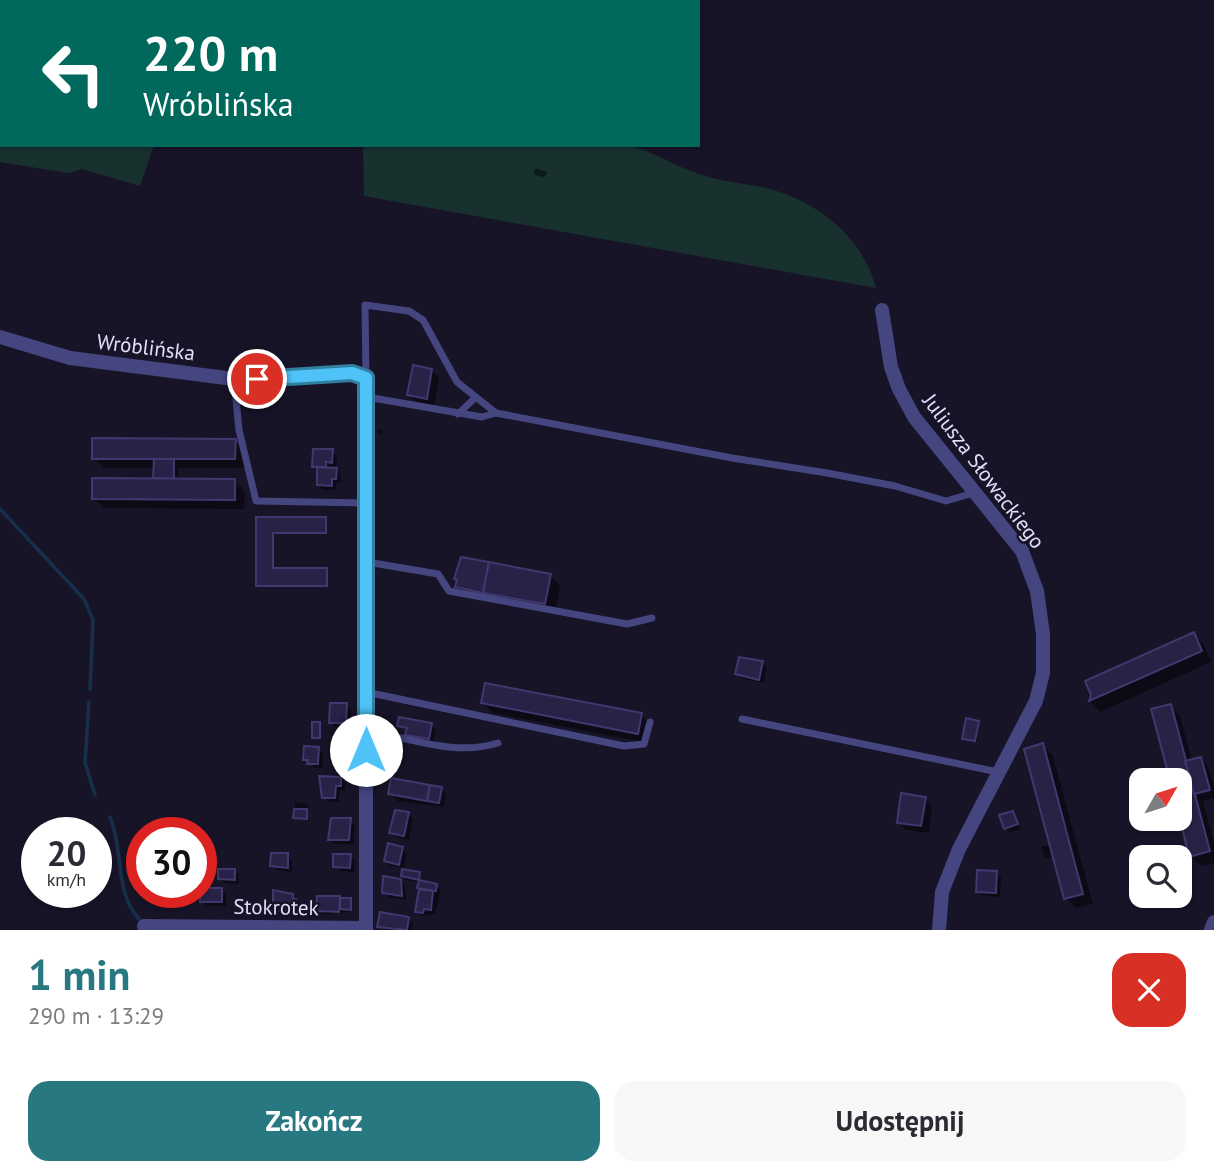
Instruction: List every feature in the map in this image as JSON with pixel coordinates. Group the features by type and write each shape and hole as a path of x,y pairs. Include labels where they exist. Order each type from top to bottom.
{"street":[{"name":"Juliusza Słowackiego","path":"883,310 891,367 899,390 914,417 1022,551 1037,591 1043,634 1043,673 1036,701 959,849 942,892 939,930"},
{"name":"Wróblińska","path":"0,337 82,360 234,379 352,373 366,378"},
{"path":"366,378 366,929"},
{"path":"1211,930 1214,922"},
{"name":"Stokrotek","path":"144,926 366,929"}],"lane":[{"path":"366,378 365,305 409,310 423,320 447,369 475,398 496,413 732,458 841,475 946,501 973,493"},
{"path":"234,379 239,430 256,501 366,503"},
{"path":"366,397 482,417 496,413"},
{"path":"458,414 475,398"},
{"path":"366,562 438,574 449,591 627,624 652,618"},
{"path":"366,692 624,746 644,744 650,722"},
{"path":"742,719 998,772"},
{"path":"367,733 457,749 477,749 498,743"}],"green space":[{"path":"0,147 153,147 140,186 82,169 68,173 0,162"},
{"path":"363,147 636,147 705,176 770,189 806,203 822,213 849,238 861,253 876,288 364,196"}],"building":[{"path":"413,365 432,369 427,399 407,395"},
{"path":"92,438 236,439 235,459 92,459"},
{"path":"313,449 333,449 332,463 326,462 326,467 312,467"},
{"path":"154,459 174,459 174,479 153,478"},
{"path":"317,467 337,468 332,486 317,485"},
{"path":"92,478 235,479 235,500 92,499"},
{"path":"256,517 326,517 326,533 273,533 273,568 327,568 327,586 256,586"},
{"path":"461,557 489,562 483,593 455,587 457,580 454,579"},
{"path":"489,562 551,574 545,604 483,593"},
{"path":"1194,632 1202,651 1089,701 1091,695 1085,681"},
{"path":"739,657 763,661 759,680 735,674"},
{"path":"485,683 642,713 638,734 481,703"},
{"path":"330,703 347,703 346,723 329,723"},
{"path":"1171,704 1188,768 1167,768 1151,709"},
{"path":"399,717 432,723 429,739 405,735 407,728 397,726"},
{"path":"966,718 979,721 975,741 962,739"},
{"path":"312,722 320,722 320,738 312,738"},
{"path":"1043,743 1083,894 1064,899 1024,749"},
{"path":"304,746 319,747 318,764 307,764 308,760 303,760"},
{"path":"1201,757 1210,790 1194,794 1192,768 1187,768 1185,761"},
{"path":"319,776 341,777 341,786 336,786 335,798 322,798"},
{"path":"391,778 430,785 427,801 388,794"},
{"path":"1192,783 1210,851 1192,856 1192,845 1186,845 1183,831 1192,831"},
{"path":"430,785 442,787 439,803 427,801"},
{"path":"901,793 926,797 921,826 897,823"},
{"path":"294,809 307,809 307,819 293,818"},
{"path":"395,810 409,812 404,836 389,833"},
{"path":"1013,811 1018,824 1004,829 999,815"},
{"path":"331,818 351,818 349,840 328,840"},
{"path":"388,843 403,847 399,865 384,861"},
{"path":"271,853 288,853 288,868 270,866"},
{"path":"333,854 351,854 350,868 333,867"},
{"path":"218,869 235,869 235,880 218,879"},
{"path":"402,869 420,872 419,880 401,876"},
{"path":"977,870 997,871 996,893 976,892"},
{"path":"383,876 401,879 402,896 382,893"},
{"path":"419,880 437,884 436,891 417,888"},
{"path":"217,888 222,888 222,902 217,902"},
{"path":"419,889 433,891 431,910 424,909 423,913 415,912"},
{"path":"273,890 293,894 296,911 273,911"},
{"path":"317,896 340,896 339,912 316,911"},
{"path":"340,898 351,898 351,910 340,909"},
{"path":"380,912 409,917 407,930 377,927"}],"waterway":[{"path":"0,509 84,599 93,620 90,690"},
{"path":"89,702 85,763 95,795"},
{"path":"112,824 126,896 139,919"}],"route":[{"path":"257,379 332,373 352,373 366,378 366,750"}]}
